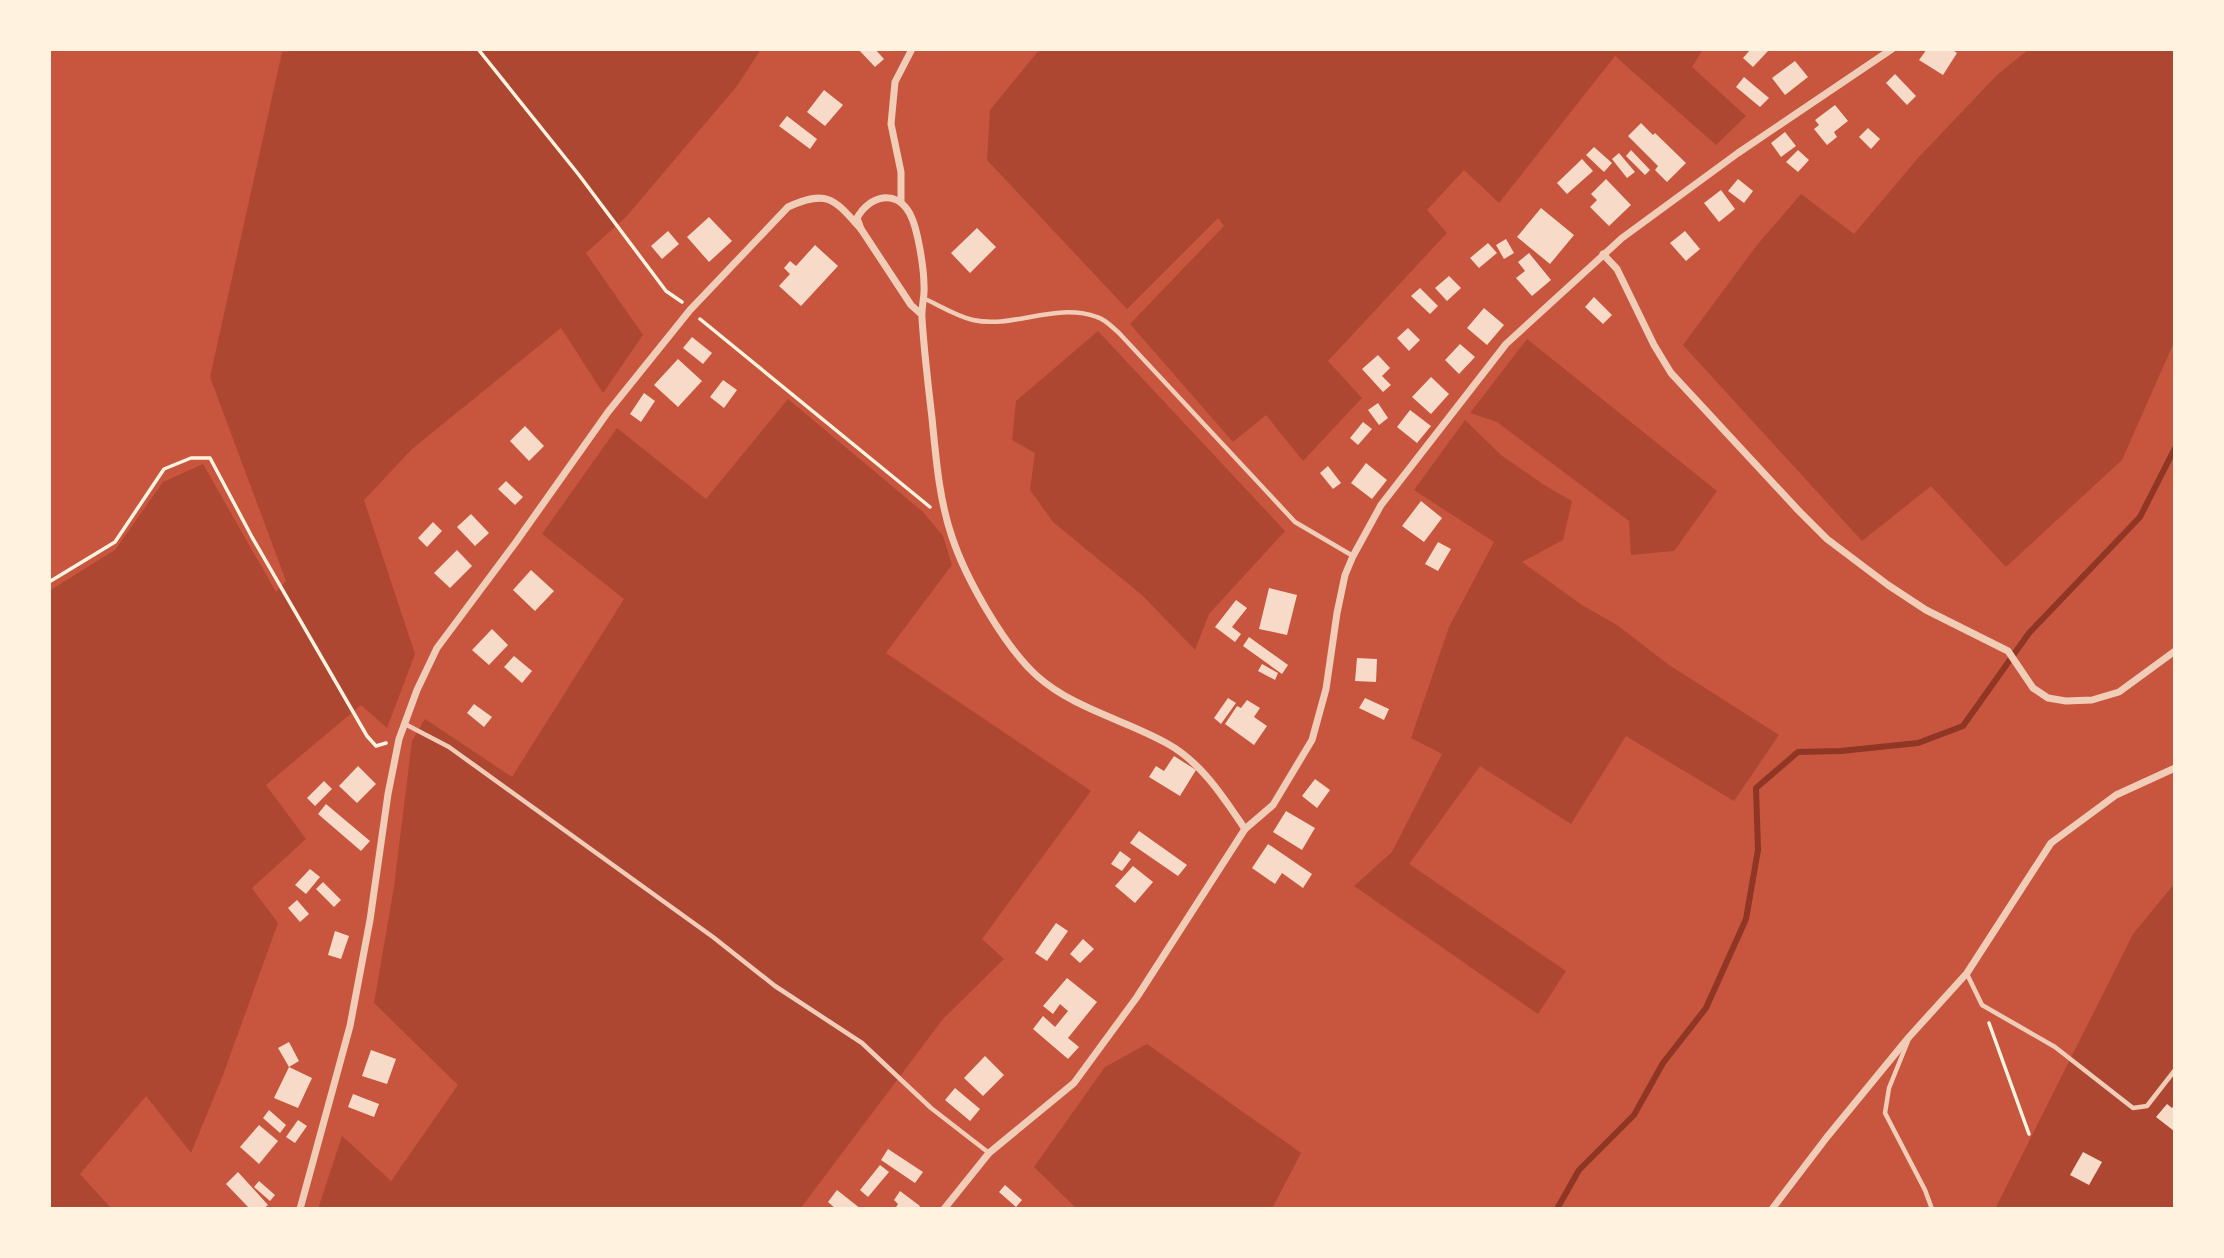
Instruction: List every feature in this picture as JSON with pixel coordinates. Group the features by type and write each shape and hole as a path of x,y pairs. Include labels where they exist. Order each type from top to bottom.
{"street":[{"path":"901,202 901,172 891,124 895,82 912,49"},
{"path":"944,1209 989,1153 1074,1083 1137,997 1245,829 1273,805 1312,740 1326,689 1345,575 1353,556 1381,505 1506,344 1622,238 1738,153 1892,49"},
{"path":"300,1209 350,1026 370,920 388,794 400,739 417,690 437,648 608,412 690,310 788,207 821,197 837,203 861,229 911,305 921,314"},
{"path":"861,229 857,218 863,207 873,199 889,198 901,202 911,215 924,286 921,314 937,476 952,539 991,616 1037,676 1069,698 1169,744 1194,764 1217,787 1245,829"},
{"path":"1603,254 1617,269 1654,345 1671,373 1798,510 1827,538 1888,585 1926,610 2008,651 2033,688 2048,698 2066,701 2092,700 2119,692 2175,651"},
{"path":"1772,1209 1909,1037 1967,973 2051,843 2116,795 2175,768"}],"lane":[{"path":"923,298 972,320 999,321 1038,314 1071,312 1099,317 1119,332 1296,522 1353,556"},
{"path":"405,724 449,747 713,937 775,986 862,1043 931,1108 989,1153"},
{"path":"1967,973 1982,1005 2055,1047 2133,1108 2147,1106 2175,1070"},
{"path":"1909,1037 1889,1088 1885,1113 1925,1189 1932,1209"}],"path":[{"path":"478,49 666,291 931,508 945,513"},
{"path":"49,582 114,541 164,469 191,458 210,458 252,537 367,736 376,746 400,739"},
{"path":"1982,1005 2029,1134"}],"shaded area":[{"path":"309,49 761,49 737,86 626,217 586,253 643,335 603,393 561,328 412,449 364,500 415,654 387,728 361,705 266,785 306,839 252,888 278,923 223,1075 191,1153 146,1096 80,1174 112,1209 49,1209 49,591 115,550 163,482 203,464 276,592 286,581 210,377 282,52"},
{"path":"1040,49 1703,49 1692,67 1746,116 1716,145 1615,56 1499,203 1464,170 1427,210 1447,233 1328,361 1362,398 1303,461 1266,415 1233,442 1130,324 1224,226 1218,218 1127,309 987,160 990,110"},
{"path":"2029,49 2175,49 2175,340 2122,460 2006,567 1931,486 1862,541 1683,345 1757,245 1801,194 1854,234 1918,158 1997,75"},
{"path":"1098,331 1285,531 1209,614 1195,650 1143,596 1053,522 1030,490 1035,453 1012,440 1016,401"},
{"path":"1527,339 1717,491 1674,551 1631,555 1629,521 1497,422 1470,413"},
{"path":"788,399 923,512 943,536 952,565 886,653 1091,791 982,939 1004,959 943,1019 800,1209 318,1209 342,1136 391,1181 458,1085 374,1003 394,887 412,741 425,719 512,777 624,599 542,534 617,428 706,499"},
{"path":"1465,420 1501,455 1572,501 1563,540 1522,562 1582,605 1617,625 1669,665 1779,735 1734,801 1626,736 1571,824 1480,766 1409,864 1566,971 1538,1014 1354,886 1392,852 1442,754 1411,738 1449,627 1494,542 1414,490"},
{"path":"2175,883 2175,1209 1995,1209 2133,934"},
{"path":"1147,1044 1301,1153 1272,1209 1077,1209 1034,1167 1105,1067"}],"building":[{"path":"858,49 875,49 884,59 875,67"},
{"path":"1751,49 1768,51 1753,67 1743,58"},
{"path":"1927,49 1951,49 1957,53 1943,75 1919,60"},
{"path":"1795,61 1808,77 1785,95 1772,78"},
{"path":"1895,74 1916,96 1907,105 1886,83"},
{"path":"1744,77 1769,98 1760,107 1736,87"},
{"path":"824,90 843,105 825,126 807,112"},
{"path":"1835,105 1848,121 1834,132 1837,137 1827,145 1814,129 1819,125 1815,120"},
{"path":"787,116 817,139 810,149 779,126"},
{"path":"1641,123 1686,163 1667,182 1655,170 1658,166 1628,136"},
{"path":"1868,128 1880,139 1871,149 1859,137"},
{"path":"1785,132 1796,146 1781,157 1771,143"},
{"path":"1594,147 1612,163 1604,172 1586,155"},
{"path":"1631,150 1650,170 1645,175 1626,156"},
{"path":"1798,150 1809,160 1798,172 1786,162"},
{"path":"1619,153 1635,172 1627,178 1612,159"},
{"path":"1582,159 1593,171 1567,194 1557,183"},
{"path":"1606,179 1631,205 1609,226 1590,207 1597,200 1591,194"},
{"path":"1738,179 1753,191 1744,203 1728,191"},
{"path":"1721,190 1735,209 1719,222 1704,203"},
{"path":"1541,208 1574,235 1550,264 1517,237"},
{"path":"709,217 732,241 709,262 687,237"},
{"path":"977,228 996,247 970,273 951,253"},
{"path":"668,231 679,244 662,259 651,246"},
{"path":"1685,231 1700,249 1686,261 1670,243"},
{"path":"1506,239 1514,253 1504,259 1496,245"},
{"path":"1488,243 1497,253 1479,268 1470,258"},
{"path":"815,245 838,266 801,306 779,286 790,274 784,268 790,261 796,266"},
{"path":"1529,253 1551,280 1532,296 1516,278 1525,271 1518,262"},
{"path":"1449,276 1461,288 1447,301 1435,288"},
{"path":"1420,288 1438,306 1430,314 1411,296"},
{"path":"1594,297 1612,315 1603,324 1585,307"},
{"path":"1484,308 1504,325 1487,345 1467,328"},
{"path":"1408,328 1420,340 1409,351 1397,338"},
{"path":"692,337 712,353 703,364 683,348"},
{"path":"1460,344 1475,357 1459,374 1445,360"},
{"path":"1378,355 1390,368 1382,376 1391,385 1383,392 1362,369"},
{"path":"678,359 702,381 678,407 654,385"},
{"path":"1431,377 1449,394 1431,414 1412,397"},
{"path":"723,380 737,390 724,408 710,397"},
{"path":"644,393 655,401 641,422 630,414"},
{"path":"1378,403 1388,418 1379,425 1368,410"},
{"path":"1410,410 1431,426 1417,443 1397,427"},
{"path":"1363,422 1372,429 1358,445 1350,438"},
{"path":"525,426 544,446 529,461 510,441"},
{"path":"1366,463 1387,480 1372,499 1351,483"},
{"path":"1328,466 1341,483 1333,489 1320,473"},
{"path":"506,481 523,497 515,505 498,489"},
{"path":"1421,501 1442,518 1424,542 1402,526"},
{"path":"471,514 489,533 475,546 457,527"},
{"path":"433,522 442,531 427,547 418,538"},
{"path":"1438,542 1451,549 1438,571 1425,564"},
{"path":"457,550 472,566 450,588 434,573"},
{"path":"531,570 554,591 535,611 513,590"},
{"path":"1269,588 1297,595 1287,635 1259,629"},
{"path":"1236,600 1247,608 1232,627 1241,634 1235,642 1215,627"},
{"path":"492,629 508,645 489,665 472,650"},
{"path":"1249,637 1288,665 1282,674 1243,646"},
{"path":"514,656 532,671 522,683 504,667"},
{"path":"1357,658 1377,659 1376,682 1355,681"},
{"path":"1262,664 1278,673 1275,680 1258,671"},
{"path":"1228,698 1236,703 1221,724 1214,718"},
{"path":"1365,698 1389,709 1384,720 1359,708"},
{"path":"1247,700 1260,708 1254,717 1267,726 1254,745 1225,724 1237,706 1241,708"},
{"path":"474,704 492,717 484,727 467,713"},
{"path":"1174,756 1196,770 1180,796 1149,777 1156,766 1164,771"},
{"path":"358,766 376,784 357,803 339,786"},
{"path":"1315,779 1330,790 1317,808 1302,796"},
{"path":"324,781 332,789 315,806 307,798"},
{"path":"326,804 370,841 361,851 318,814"},
{"path":"1286,811 1315,828 1302,850 1273,832"},
{"path":"1139,831 1187,865 1178,876 1130,843"},
{"path":"1268,844 1312,874 1303,888 1282,873 1275,884 1252,868"},
{"path":"1120,851 1131,859 1122,871 1111,864"},
{"path":"1133,866 1153,882 1135,903 1115,886"},
{"path":"310,869 320,877 306,894 295,885"},
{"path":"323,882 341,900 334,907 316,889"},
{"path":"297,900 309,914 300,922 288,908"},
{"path":"1056,923 1068,931 1047,961 1035,953"},
{"path":"335,931 349,936 341,959 328,955"},
{"path":"1083,939 1094,949 1080,963 1070,954"},
{"path":"1067,978 1097,1002 1068,1038 1079,1047 1068,1059 1033,1029 1043,1016 1055,1027 1068,1011 1060,1004 1053,1014 1043,1006"},
{"path":"289,1042 299,1061 289,1067 278,1048"},
{"path":"371,1050 396,1059 387,1084 362,1076"},
{"path":"985,1056 1004,1075 983,1096 964,1078"},
{"path":"289,1067 312,1078 298,1108 274,1098"},
{"path":"955,1088 980,1109 970,1121 945,1100"},
{"path":"353,1094 379,1104 374,1117 348,1107"},
{"path":"2167,1104 2172,1108 2175,1104 2174,1131 2156,1117"},
{"path":"269,1110 286,1125 280,1133 263,1118"},
{"path":"298,1120 307,1126 295,1143 286,1137"},
{"path":"259,1125 278,1141 259,1164 240,1147"},
{"path":"888,1149 923,1172 915,1183 881,1160"},
{"path":"2083,1152 2102,1162 2089,1185 2070,1175"},
{"path":"880,1165 889,1172 868,1197 860,1190"},
{"path":"238,1172 268,1205 263,1209 250,1209 226,1184"},
{"path":"259,1181 275,1195 270,1201 254,1187"},
{"path":"1005,1185 1022,1200 1016,1207 999,1192"},
{"path":"837,1190 861,1209 836,1209 828,1202"},
{"path":"900,1191 920,1206 918,1209 895,1209 898,1204 894,1200"}],"waterway":[{"path":"1557,1209 1579,1170 1634,1115 1663,1063 1706,1008 1746,919 1758,850 1756,788 1798,752 1841,751 1918,743 1963,726 2029,633 2140,517 2175,448"}]}
